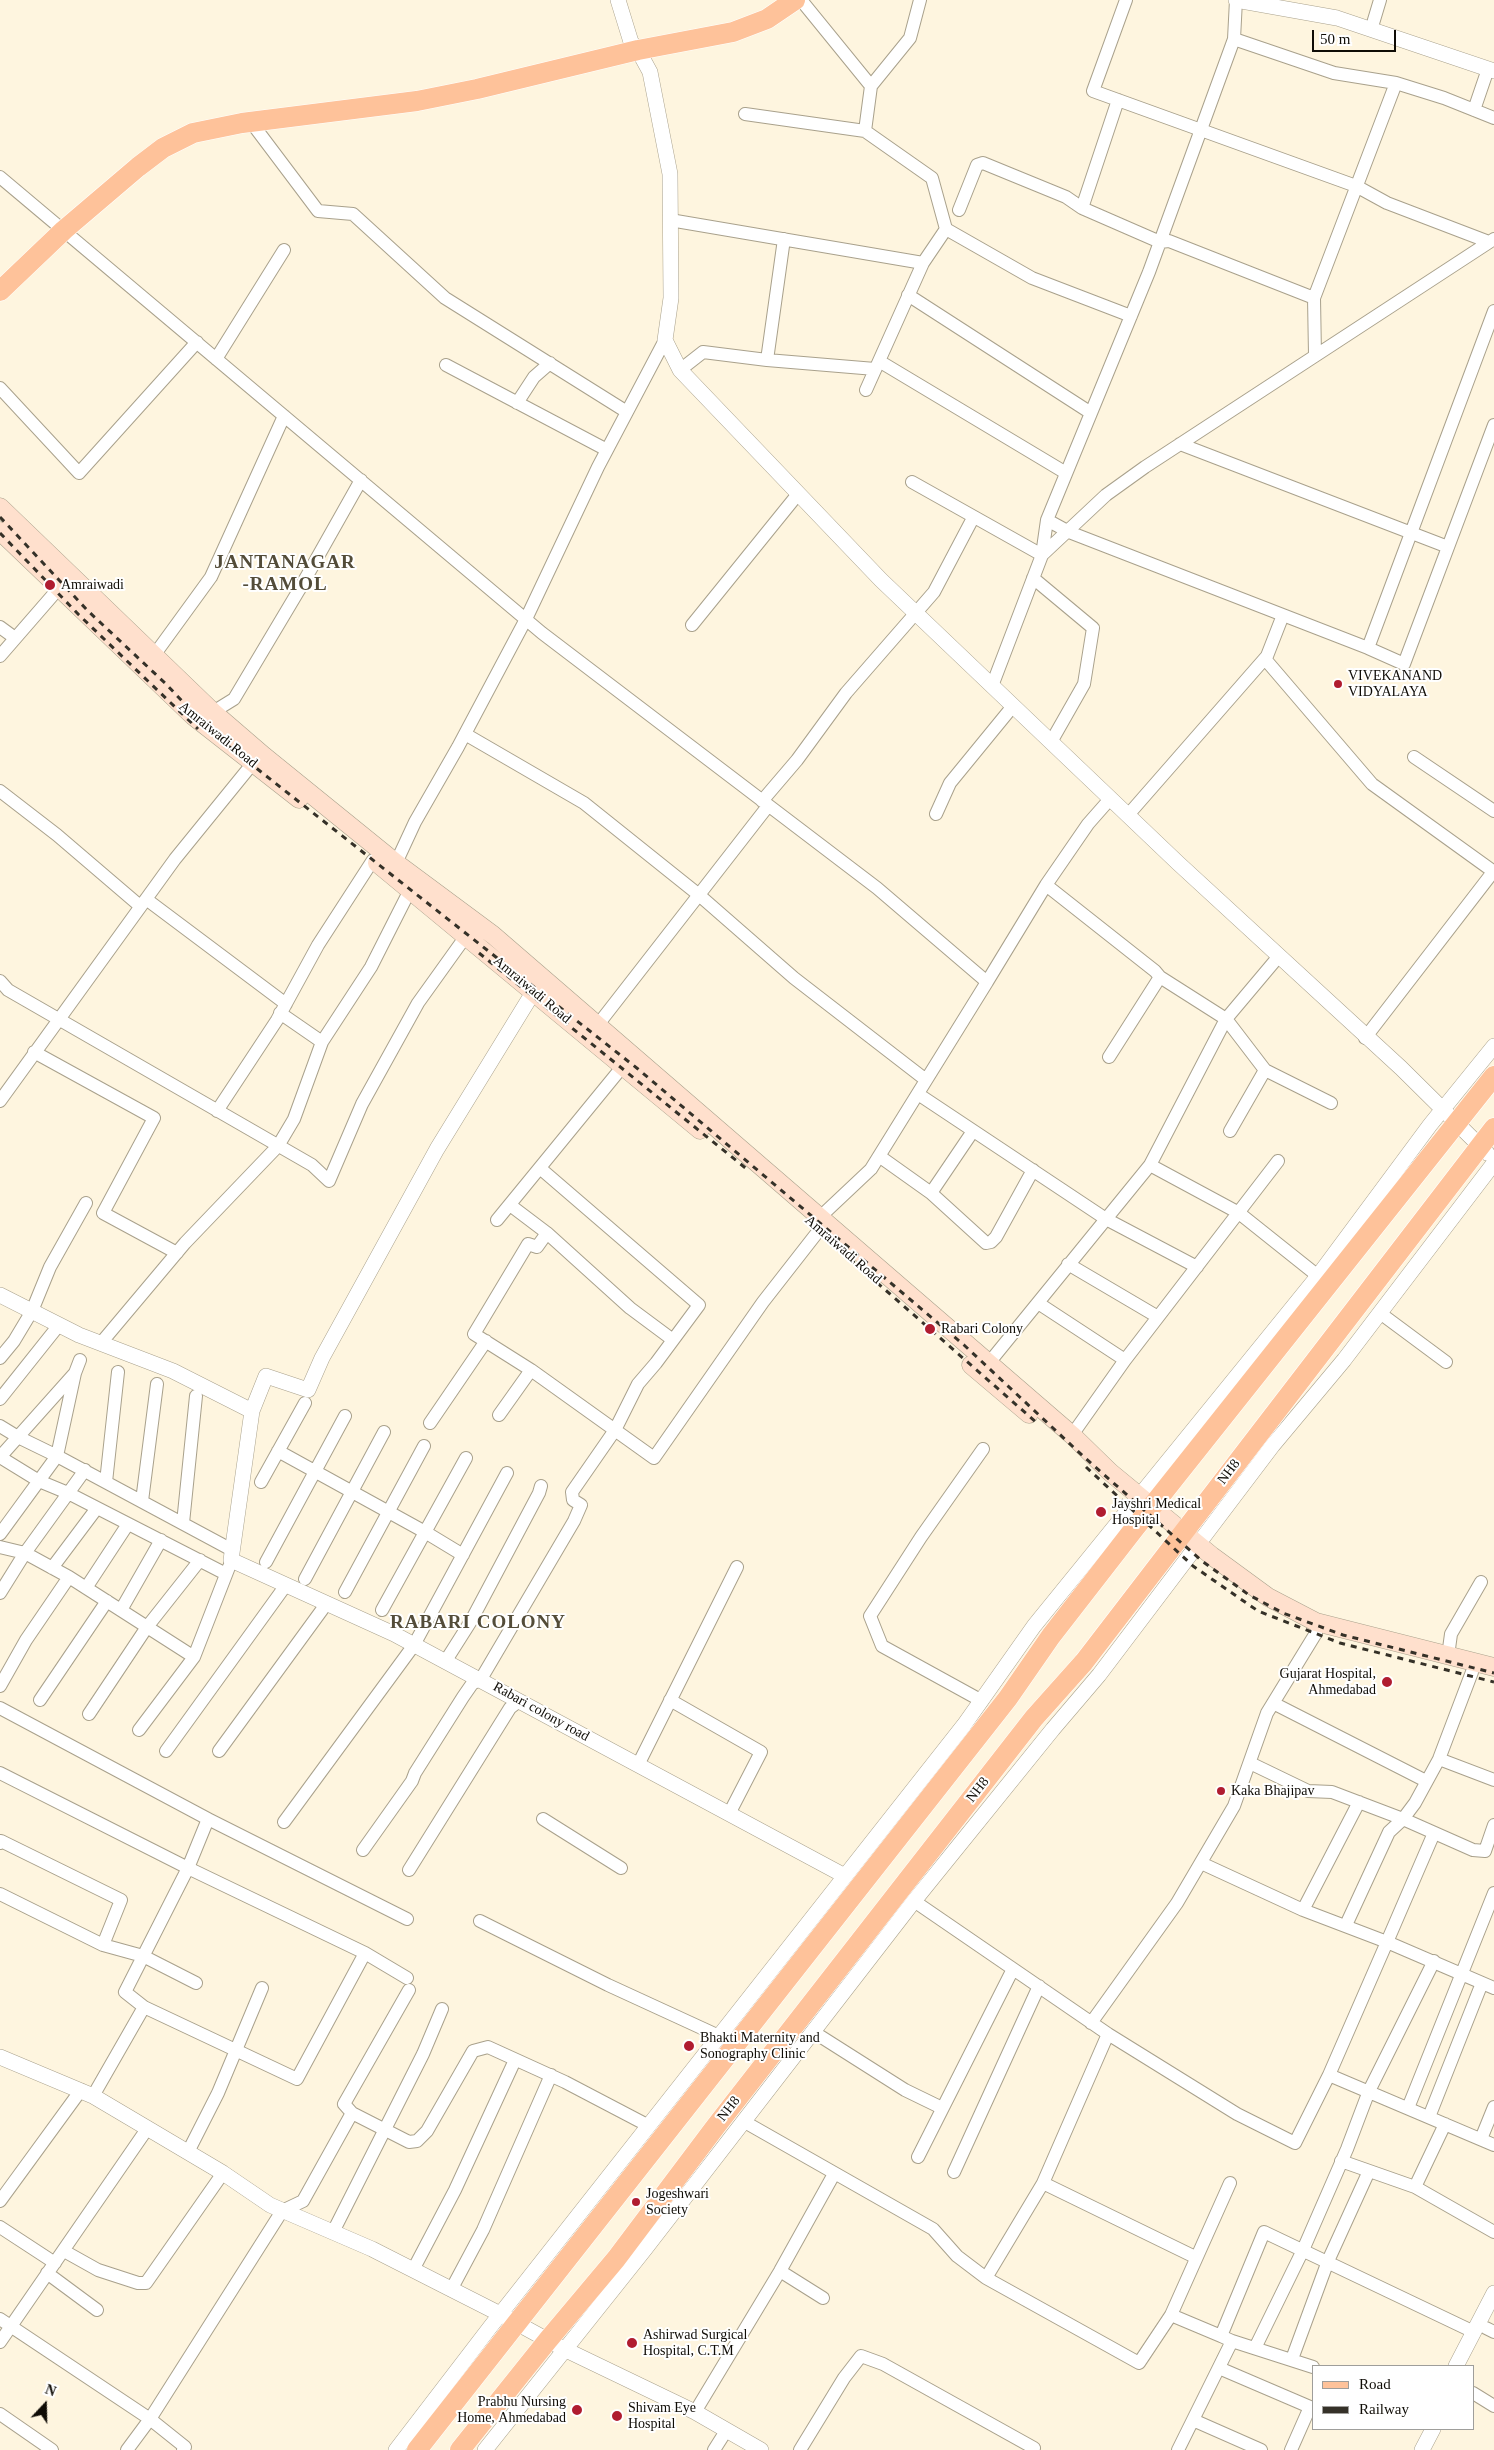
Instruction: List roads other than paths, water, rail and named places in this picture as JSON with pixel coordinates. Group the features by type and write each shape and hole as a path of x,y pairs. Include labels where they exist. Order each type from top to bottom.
{"main road":[{"path":"0,278 61,227 158,140 190,124 241,115 415,92 474,80 730,24 763,11 779,0"},
{"path":"0,291 61,227 163,148 193,133 251,122 417,101 477,89 634,46 732,32 768,19 795,0"},
{"path":"0,507 155,654 213,712 396,863 493,936 593,1031 988,1364 1070,1440 1141,1510 1268,1597 1316,1622 1494,1667"},
{"name":"Amraiwadi Road","path":"0,531 189,713 534,991 593,1031 623,1066 819,1223 997,1388 1070,1440"},
{"path":"417,2450 508,2318 1008,1698 1141,1510 1450,1116 1494,1076"},
{"name":"NH8","path":"460,2450 556,2344 616,2259 716,2126 1034,1718 1188,1542 1479,1145 1494,1128"},
{"path":"1188,1542 1264,1605 1316,1633 1494,1678"}],"street":[{"path":"396,863 415,822 465,734 526,619 607,450 665,340 671,298 668,165 650,72 634,46 618,0"},
{"path":"801,0 871,86"},
{"path":"865,131 871,86 910,38 920,0"},
{"path":"1126,0 1093,91 1356,186 1386,203 1492,240"},
{"path":"992,686 1042,555 1047,520 1160,242 1234,39 1236,0 1337,18 1491,70 1474,110"},
{"path":"1371,30 1380,0"},
{"path":"1234,39 1334,73 1396,83 1494,118"},
{"path":"1315,355 1314,298 1396,83"},
{"path":"1082,208 1118,100"},
{"path":"745,114 865,131 932,178 946,229 1032,278 1131,316"},
{"path":"251,122 318,211 353,214 445,298 627,412"},
{"path":"959,210 980,162 1066,197 1082,208 1160,242 1169,241 1314,298"},
{"path":"0,177 526,619 877,888 987,982"},
{"path":"670,220 923,262"},
{"path":"866,390 923,262 946,229"},
{"path":"767,360 784,239"},
{"path":"1042,555 1069,532 1106,495 1180,444 1492,240"},
{"path":"216,359 284,250"},
{"path":"908,295 1091,413"},
{"path":"1368,648 1494,311"},
{"path":"485,2450 556,2344 743,2121 914,1901 1099,1675 1188,1542 1273,1445 1380,1313 1494,1162 1450,1116 1110,799 916,614 680,370 665,340"},
{"path":"0,388 79,473 197,342"},
{"path":"680,370 703,352 767,360 877,365 1066,473"},
{"path":"517,403 534,377 550,363"},
{"path":"446,365 607,450"},
{"path":"155,654 211,576 284,416"},
{"path":"1047,520 1069,532 1368,648 1404,664 1494,425"},
{"path":"1180,444 1448,547"},
{"path":"213,712 234,699 299,590 361,480"},
{"path":"912,482 973,518 1042,555"},
{"path":"692,625 798,494"},
{"path":"593,1031 699,895 846,693 934,592 973,518"},
{"path":"1033,578 1093,628 1084,684 1051,742"},
{"path":"0,656 59,588"},
{"path":"1128,815 1264,659 1284,615"},
{"path":"0,626 15,638"},
{"path":"1264,659 1372,784 1494,872 1365,1038"},
{"path":"936,814 950,783 1013,706"},
{"path":"465,734 584,803 699,895 794,978 926,1080"},
{"path":"1414,757 1494,811"},
{"path":"0,1101 58,1018 175,859 253,764"},
{"path":"0,791 143,903 283,1008 322,1042"},
{"path":"547,1233 537,1247 528,1244 474,1334 531,1370 654,1458 819,1223 871,1169 1046,885 1088,824 1110,799"},
{"path":"217,1110 283,1008 318,945 373,860"},
{"path":"1046,885 1155,971 1160,978 1226,1020 1265,1070 1331,1103"},
{"path":"101,1343 176,1253 278,1146 294,1119 322,1042 372,967 410,890"},
{"path":"0,981 8,990 312,1165 329,1181 362,1104 418,1003 466,936"},
{"path":"988,1364 1150,1165 1226,1020 1279,956"},
{"path":"1109,1057 1160,978"},
{"path":"140,1730 194,1657 230,1561 252,1412 266,1376 308,1390 322,1358 437,1149 534,991"},
{"path":"396,2450 508,2318 649,2126 718,2036 982,1701 1034,1626 1141,1510 1318,1276 1450,1116 1494,1046"},
{"path":"34,1052 154,1118 103,1213 176,1253"},
{"path":"497,1220 541,1169 623,1066"},
{"path":"1230,1131 1265,1070"},
{"path":"918,1094 1106,1219 1197,1267"},
{"path":"931,1193 973,1131"},
{"path":"879,1156 931,1193 979,1238 986,1242 992,1242 1033,1170"},
{"path":"1070,1440 1125,1360 1278,1161"},
{"path":"1150,1165 1239,1213 1318,1276"},
{"path":"363,1850 412,1781 415,1773 463,1697 472,1684 481,1679 574,1520 581,1505 573,1500 572,1492 615,1430 638,1384 699,1305 541,1169"},
{"path":"0,1358 14,1341 32,1311 50,1267 86,1203"},
{"path":"510,1205 547,1233 630,1308 673,1340"},
{"path":"1068,1264 1158,1318"},
{"path":"0,1295 59,1325 173,1371 252,1412"},
{"path":"1038,1303 1125,1360"},
{"path":"1380,1313 1446,1362"},
{"path":"0,1399 59,1325"},
{"path":"430,1423 486,1341"},
{"path":"0,1534 57,1456 75,1372 80,1360"},
{"path":"499,1415 531,1370"},
{"path":"75,1372 0,1457 39,1482 68,1493 200,1560 230,1561"},
{"path":"106,1482 118,1372"},
{"path":"142,1501 157,1384"},
{"path":"183,1523 196,1396"},
{"path":"261,1482 305,1403"},
{"path":"266,1562 345,1416"},
{"path":"0,1426 18,1438 85,1470 183,1523 230,1561"},
{"path":"305,1579 384,1432"},
{"path":"345,1592 424,1446"},
{"path":"982,1701 882,1646 870,1616 921,1537 983,1448"},
{"path":"278,1451 426,1532 463,1555"},
{"path":"382,1610 466,1458"},
{"path":"0,1593 25,1553 85,1470"},
{"path":"284,1822 414,1645 507,1473"},
{"path":"445,1662 471,1621 541,1486"},
{"path":"52,1568 97,1508"},
{"path":"86,1588 128,1524"},
{"path":"121,1610 161,1540"},
{"path":"0,1548 25,1553 52,1568 194,1657"},
{"path":"89,1714 147,1627 200,1560"},
{"name":"Rabari colony road","path":"230,1561 327,1603 481,1679 845,1876"},
{"path":"638,1765 738,1567"},
{"path":"0,1686 26,1640 68,1577"},
{"path":"1448,1656 1451,1634 1481,1582"},
{"path":"166,1751 286,1585"},
{"path":"40,1700 107,1601"},
{"path":"220,1751 327,1603"},
{"path":"1092,2023 1177,1903 1234,1806 1267,1713 1316,1633"},
{"path":"1346,1925 1390,1832 1403,1819 1439,1759 1472,1672"},
{"path":"670,1700 761,1752 729,1814"},
{"path":"410,1870 510,1708 519,1701"},
{"path":"1273,1703 1426,1781"},
{"path":"0,1708 208,1819 407,1919"},
{"path":"1439,1759 1494,1780"},
{"path":"1250,1763 1308,1791 1332,1792 1403,1819 1473,1850 1485,1851 1494,1825"},
{"path":"0,1774 188,1868 365,1953 408,1984 344,2104 352,2113 383,2130 409,2142 423,2137 473,2050 488,2047 551,2075 649,2126"},
{"path":"1304,1910 1359,1802"},
{"path":"208,1819 188,1868 124,1992 144,2007 297,2079 365,1953"},
{"path":"543,1819 621,1868"},
{"path":"914,1901 1108,2034 1237,2114 1295,2143 1329,2074 1434,1832"},
{"path":"0,1843 1,1841 121,1900 104,1946"},
{"path":"1201,1863 1304,1910 1434,1961 1488,1986 1429,2117"},
{"path":"1408,2108 1494,1893"},
{"path":"0,1894 104,1946 143,1956 196,1983"},
{"path":"480,1921 608,1985 718,2036"},
{"path":"1255,2348 1302,2250 1369,2091 1434,1961"},
{"path":"918,2157 1013,1969"},
{"path":"954,2172 1039,1986"},
{"path":"188,2152 218,2093 234,2050 262,1988"},
{"path":"0,2201 87,2093 144,2007"},
{"path":"333,2232 423,2054 442,2009"},
{"path":"812,2031 905,2090 942,2108"},
{"path":"986,2278 1043,2182 1108,2034"},
{"path":"0,2056 87,2093 223,2173 282,2212 372,2248 556,2344 695,2412 761,2450"},
{"path":"413,2270 455,2190 516,2060"},
{"path":"1329,2074 1494,2145"},
{"path":"451,2290 483,2230 551,2075"},
{"path":"1481,2139 1494,2107"},
{"path":"127,2450 150,2419 282,2212 303,2201 352,2113"},
{"path":"743,2121 933,2229 957,2256 986,2278 1139,2363 1171,2315 1195,2257 1230,2183"},
{"path":"1415,2187 1445,2124"},
{"path":"0,2342 147,2129"},
{"path":"1341,2161 1415,2187 1494,2232"},
{"path":"1292,2359 1328,2262 1369,2171"},
{"path":"64,2251 98,2270 138,2283 146,2283 223,2173"},
{"path":"695,2412 780,2271 834,2174"},
{"path":"1043,2182 1195,2257"},
{"path":"0,2227 51,2268 97,2310"},
{"path":"1178,2450 1219,2368 1226,2339 1264,2232 1485,2331"},
{"path":"780,2271 823,2298"},
{"path":"1457,2365 1485,2331 1494,2293"},
{"path":"1467,2365 1494,2313"},
{"path":"1171,2315 1226,2339 1312,2367"},
{"path":"0,2319 150,2419 186,2447 183,2450"},
{"path":"800,2450 844,2378 861,2356 883,2364 1034,2448"},
{"path":"1219,2368 1310,2407 1291,2450"},
{"path":"1474,2395 1494,2406"},
{"path":"0,2414 52,2450"},
{"path":"1193,2420 1261,2450"},
{"path":"1411,2450 1422,2430"},
{"path":"1422,2450 1432,2430"},
{"path":"714,2450 726,2431"}],"railway":[{"path":"0,517 88,611 166,684 213,734 638,1069 964,1345 1084,1457 1202,1561 1249,1595 1283,1613 1343,1635 1494,1673"},
{"path":"0,533 79,615 198,729"},
{"path":"479,953 748,1170"},
{"path":"816,1225 833,1244 1037,1423"},
{"path":"1086,1467 1193,1566 1258,1611 1340,1643 1494,1682"}],"place":[{"name":"Amraiwadi","path":"50,585"},
{"name":"VIVEKANAND VIDYALAYA","path":"1338,684"},
{"name":"Rabari Colony","path":"930,1329"},
{"name":"Jayshri Medical Hospital","path":"1101,1512"},
{"name":"Gujarat Hospital, Ahmedabad","path":"1387,1682"},
{"name":"Kaka Bhajipav","path":"1221,1791"},
{"name":"Bhakti Maternity and Sonography Clinic","path":"689,2046"},
{"name":"Jogeshwari Society","path":"636,2202"},
{"name":"Ashirwad Surgical Hospital, C.T.M","path":"632,2343"},
{"name":"Prabhu Nursing Home, Ahmedabad","path":"577,2410"},
{"name":"Shivam Eye Hospital","path":"617,2416"}],"district":[{"name":"JANTANAGAR -RAMOL","path":"285,574"},
{"name":"RABARI COLONY","path":"478,1623"}]}
